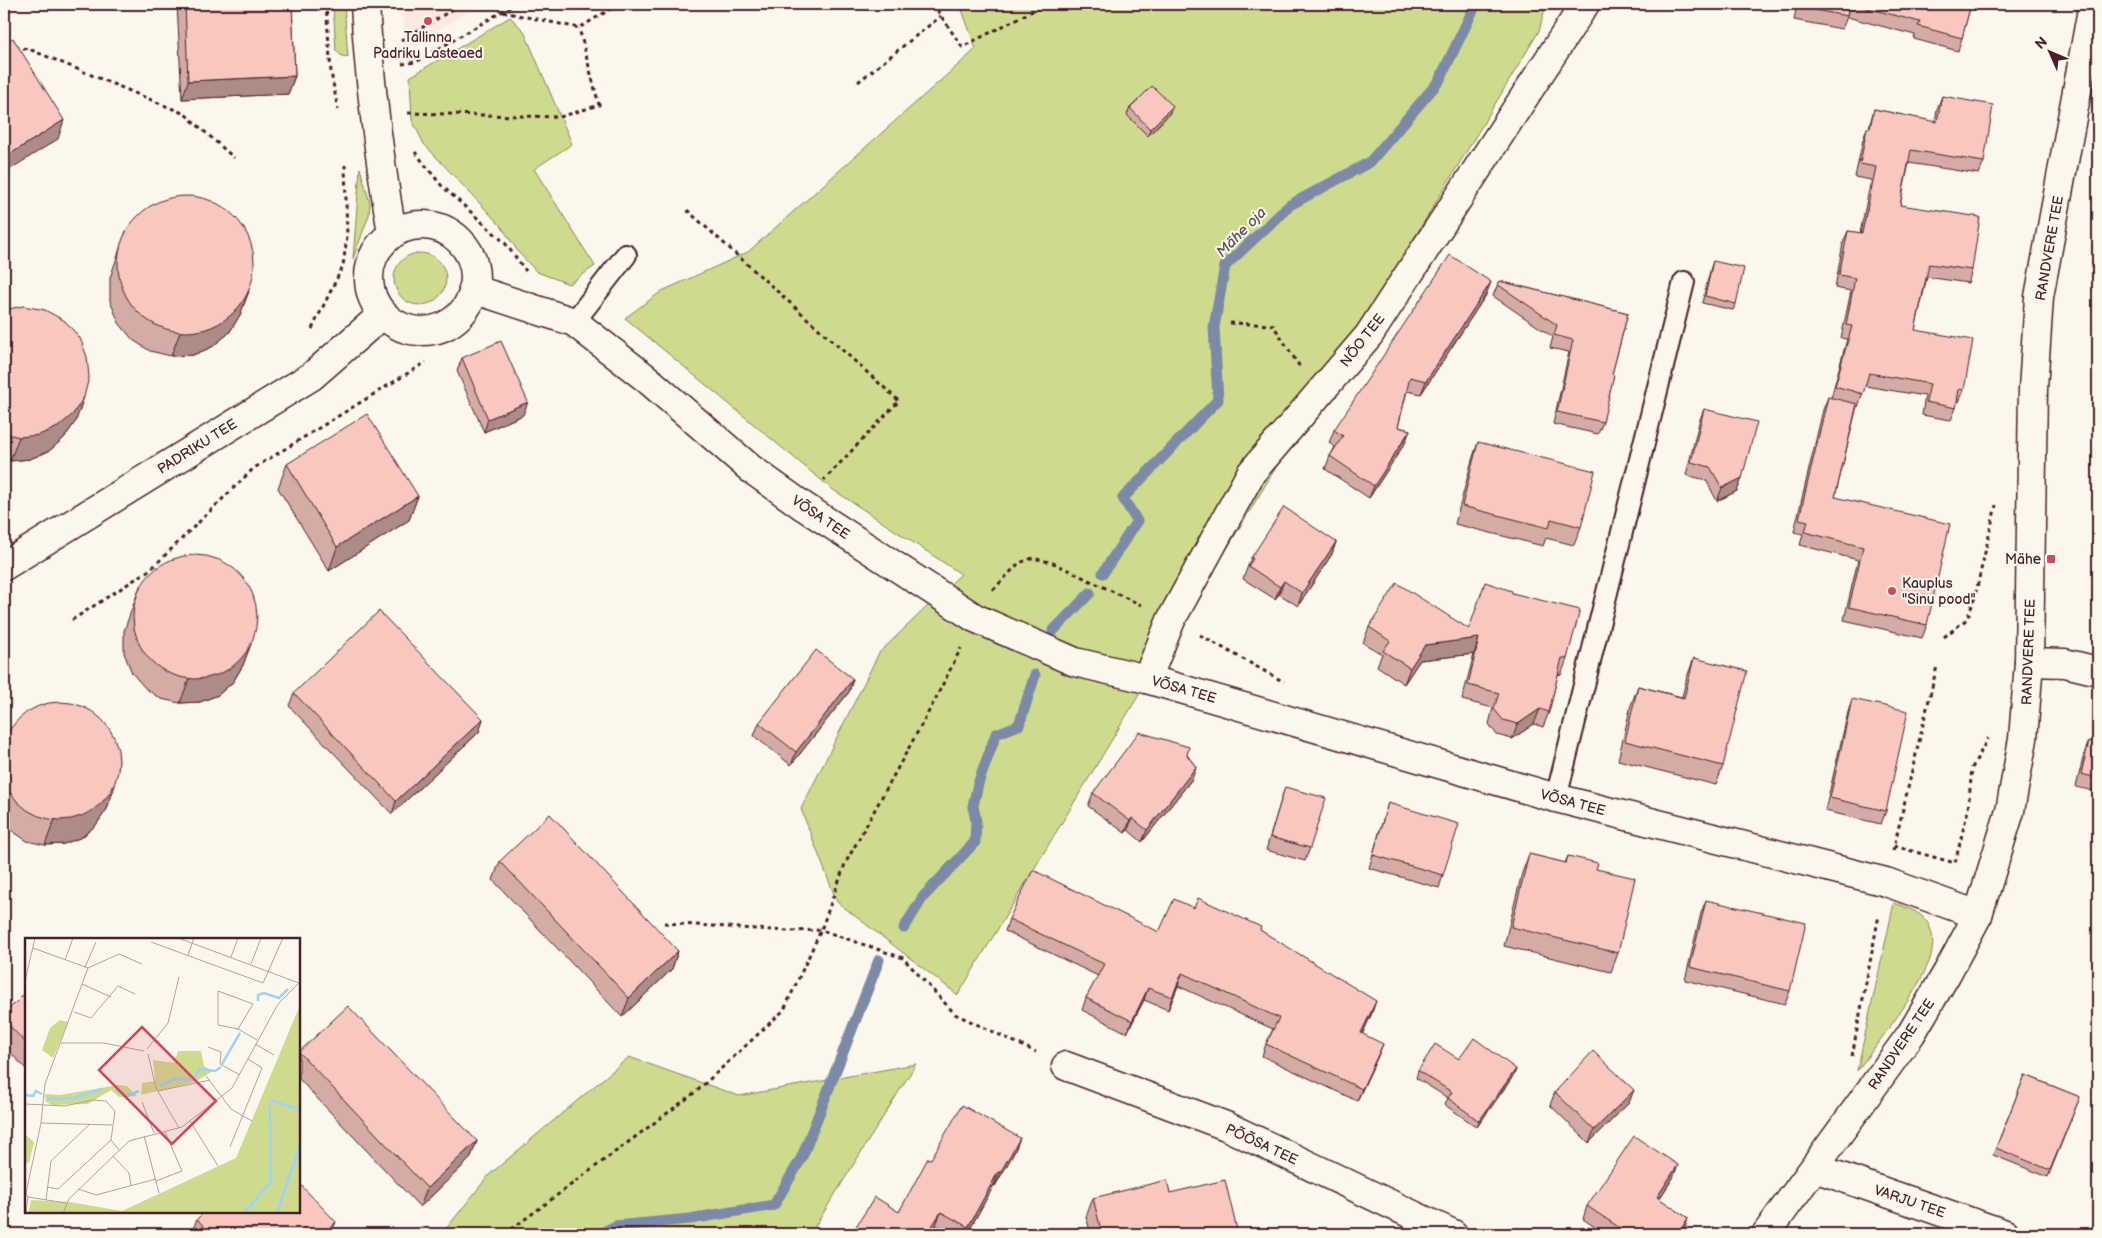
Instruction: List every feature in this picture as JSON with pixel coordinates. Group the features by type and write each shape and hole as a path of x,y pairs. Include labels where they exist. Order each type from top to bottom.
{"street":[{"path":"365,4 368,69 392,233"},
{"name":"NÕO TEE","path":"1147,679 1171,620 1251,473 1369,336 1585,4"},
{"name":"RANDVERE TEE","path":"1766,1234 1911,1034 1947,973 1978,915 2010,811 2023,738 2029,662 2033,389 2039,297 2093,4"},
{"path":"422,224 438,227 452,234 464,245 471,258 475,274 474,289 468,304 459,315 447,324 433,330 418,331 405,328 383,314 373,299 368,281 371,263 379,246 392,233 422,224"},
{"name":"VÕSA TEE","path":"474,289 574,322 647,379 751,469 803,506 975,618 1075,662 1147,679 1556,798 1886,882 1978,915"},
{"name":"PADRIKU TEE","path":"4,566 312,376 383,314"},
{"path":"2029,662 2065,663 2098,671"},
{"name":"PÕÕSA TEE","path":"1066,1066 1226,1126 1453,1234"},
{"name":"VARJU TEE","path":"1815,1168 2005,1234"}],"lane":[{"path":"574,322 626,255"},
{"path":"1556,798 1684,282"}],"path":[{"path":"326,4 331,72 340,117"},
{"path":"398,41 462,4"},
{"path":"331,72 416,62 515,4"},
{"path":"502,11 579,28 620,4"},
{"path":"932,4 962,47 1046,4"},
{"path":"858,82 941,16"},
{"path":"407,121 405,113 560,117 599,104 579,28"},
{"path":"12,46 29,49 185,114 234,158"},
{"path":"413,144 415,152 441,185 504,243 529,274"},
{"path":"309,336 343,266 347,236 345,162"},
{"path":"687,210 899,401 822,482 803,506"},
{"path":"1230,323 1272,325 1318,395"},
{"path":"72,620 151,568 254,468 426,362"},
{"path":"1944,637 1967,620 1974,600 1996,503"},
{"path":"505,1234 698,1090 784,1010 821,930 846,864 934,702 975,618"},
{"path":"1893,853 1937,666"},
{"path":"1894,846 1954,863 1968,810 1972,768 1989,735"},
{"path":"1851,1058 1880,909"},
{"path":"664,923 788,931 821,930 903,958 955,1014 1066,1066"}],"shaded area":[{"name":"Tallinna Padriku Lasteaed","path":"402,4 482,4 407,48 404,39"}],"green space":[{"path":"333,4 344,4 348,57 342,56 336,51"},
{"path":"960,4 1546,4 1539,31 958,995 837,902 801,809 879,653 961,574 832,489 625,318 662,291 748,252 976,49"},
{"path":"510,17 524,31 572,144 534,169 595,266 569,284 537,272 519,253 501,226 424,144 412,120 410,77"},
{"path":"360,168 370,203 369,215 353,259"},
{"path":"415,253 425,253 434,257 442,265 446,279 442,293 434,301 425,305 415,305 406,301 398,293 394,284 394,274 398,265 406,257"},
{"path":"1894,903 1916,912 1927,922 1932,935 1933,945 1930,959 1907,1002 1857,1071"},
{"path":"629,1057 739,1096 916,1064 814,1228 804,1234 442,1234 489,1175"}],"building":[{"path":"185,4 292,4 295,76 188,81"},
{"path":"1799,4 1849,4 1847,16 1799,7"},
{"path":"1852,4 1971,4 1962,38 1918,26 1920,22"},
{"path":"13,38 64,120 4,158 4,44"},
{"path":"1152,86 1173,106 1150,129 1130,108"},
{"path":"1942,96 1993,105 1984,162 1911,150 1900,205 1980,217 1972,270 1929,264 1915,330 1973,340 1964,390 1959,389 1956,408 1926,402 1930,384 1869,373 1863,394 1835,386 1852,326 1846,325 1855,278 1839,275 1848,231 1862,233 1876,167 1860,164 1867,128 1870,128 1874,109 1937,122"},
{"path":"186,196 212,202 234,216 248,238 254,264 248,290 234,312 212,326 186,332 160,326 138,312 124,290 118,264 124,238 138,216 160,202"},
{"path":"1450,255 1491,282 1426,381 1410,377 1398,427 1410,430 1374,486 1330,456 1343,436 1334,430"},
{"path":"1713,261 1744,268 1736,304 1705,296"},
{"path":"1499,281 1628,313 1612,374 1614,375 1603,422 1557,412 1573,340 1554,335 1557,325 1497,284"},
{"path":"23,306 45,310 65,321 80,338 87,357 89,377 84,397 73,414 58,427 39,435 19,437 4,433 4,310"},
{"path":"501,341 528,402 488,419 462,358"},
{"path":"1828,397 1857,404 1835,497 1950,524 1927,625 1849,607 1863,547 1805,532 1808,521 1799,519"},
{"path":"1704,409 1757,422 1742,478 1722,488 1710,467 1691,462"},
{"path":"367,414 418,496 337,547 287,464"},
{"path":"1478,442 1595,471 1581,527 1551,519 1549,528 1462,506"},
{"path":"1284,507 1336,542 1302,593 1284,581 1280,587 1248,566 1253,559 1251,558"},
{"path":"195,555 219,560 239,573 252,593 257,617 252,641 239,661 219,674 195,679 171,674 151,661 138,641 133,617 138,593 151,573 171,560"},
{"path":"1485,582 1512,591 1512,593 1580,610 1567,659 1562,658 1549,712 1540,709 1518,724 1503,720 1494,709 1499,693 1468,685 1479,638 1425,645 1410,668 1383,651 1390,641 1369,627 1397,583 1469,629"},
{"path":"379,611 483,719 396,801 294,693"},
{"path":"816,650 853,679 796,752 759,723"},
{"path":"1694,658 1747,671 1723,766 1625,741 1638,686 1684,698"},
{"path":"1852,699 1908,711 1886,811 1830,798"},
{"path":"60,702 83,706 102,719 115,738 119,761 115,784 102,803 83,816 60,820 37,816 18,803 5,784 1,761 5,738 18,719 37,706"},
{"path":"1139,732 1189,747 1187,755 1196,767 1147,830 1132,818 1130,821 1093,793"},
{"path":"2089,741 2098,743 2098,778 2081,774"},
{"path":"1285,787 1326,798 1310,848 1270,837"},
{"path":"1388,803 1459,824 1443,875 1373,855"},
{"path":"550,814 678,951 629,998 500,861"},
{"path":"1529,854 1566,863 1568,856 1598,863 1596,869 1635,878 1618,953 1511,927"},
{"path":"1033,870 1159,932 1174,899 1194,908 1198,898 1261,927 1260,930 1376,1001 1361,1033 1383,1044 1362,1089 1266,1044 1279,1018 1182,973 1172,997 1148,988 1132,1021 1086,998 1104,964 1009,919"},
{"path":"1706,900 1806,923 1790,991 1690,967"},
{"path":"25,993 25,1042 4,1020 4,1014"},
{"path":"348,1006 477,1141 427,1188 300,1051"},
{"path":"1474,1038 1516,1069 1479,1121 1448,1098 1452,1092 1418,1071 1435,1044 1459,1059"},
{"path":"1593,1051 1634,1090 1594,1130 1555,1092"},
{"path":"2025,1075 2080,1097 2050,1170 1996,1148"},
{"path":"962,1105 1020,1138 1000,1173 998,1172 968,1227 941,1212 927,1234 851,1234 875,1197 899,1212 928,1158 931,1159"},
{"path":"1634,1136 1678,1165 1657,1197 1688,1218 1678,1234 1629,1234 1587,1206"},
{"path":"1167,1180 1170,1193 1225,1180 1238,1234 1102,1234 1093,1198"},
{"path":"300,1184 336,1222 323,1234 211,1234 197,1219 203,1213 300,1213"},
{"path":"1850,1228 1862,1234 1847,1234"}],"waterway":[{"name":"Mähe oja","path":"1103,573 1137,521 1123,498 1218,400 1214,327 1225,266 1290,205 1370,162 1439,81 1476,4"},
{"name":"Mähe oja","path":"1053,631 1090,593"},
{"path":"904,928 923,897 975,842 976,821 973,806 978,784 996,734 1019,725 1035,675"},
{"path":"600,1234 615,1226 690,1219 774,1205 802,1157 879,960"}],"place":[{"name":"Tallinna Padriku Lasteaed","path":"428,21"},
{"name":"Mähe","path":"2051,559"},
{"name":"Kauplus \"Sinu pood\"","path":"1892,591"}]}
